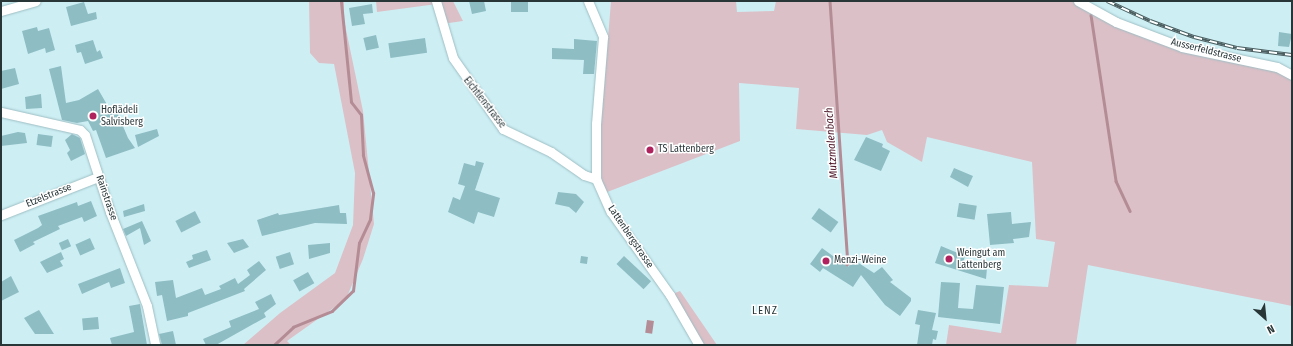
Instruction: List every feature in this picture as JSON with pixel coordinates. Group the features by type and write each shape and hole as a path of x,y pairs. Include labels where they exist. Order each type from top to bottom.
{"street":[{"path":"1,11 36,1"},
{"name":"Eichtlenstrasse","path":"436,1 453,58 503,129 551,152 584,174 596,179"},
{"name":"Lattenbergstrasse","path":"588,1 603,37 596,124 596,179 611,212 674,301 699,345"},
{"name":"Ausserfeldstrasse","path":"1078,1 1116,22 1182,47 1277,67 1292,74"},
{"name":"Rainstrasse","path":"1,112 80,130 90,146 98,177 147,306 155,345"},
{"name":"Etzelstrasse","path":"1,215 98,177"}],"shaded area":[{"path":"309,1 344,1 344,20 363,111 374,224 363,259 346,299 287,341 291,345 243,345 280,313 335,273 353,225 355,173 334,64 319,63 310,53"},
{"path":"376,1 453,1 463,21 442,24 437,4 377,12"},
{"path":"611,1 736,1 737,12 774,11 776,1 1078,1 1182,47 1292,75 1292,306 1088,265 1076,345 946,345 949,325 1001,333 1009,285 1048,287 1055,242 1036,239 1032,162 927,137 922,162 887,142 882,130 867,135 796,129 799,88 739,83 740,141 602,194 600,138"},
{"path":"680,291 717,345 699,345 670,295"},
{"path":"647,320 654,321 652,334 645,333"}],"building":[{"path":"469,1 484,1 486,11 472,14"},
{"path":"511,1 528,1 528,12 511,12"},
{"path":"84,2 88,14 96,12 97,19 71,26 66,7"},
{"path":"372,4 373,13 363,14 365,24 352,26 349,8"},
{"path":"37,27 38,31 49,28 55,50 46,53 45,48 28,54 22,31"},
{"path":"1279,32 1292,34 1289,47 1278,46"},
{"path":"376,35 379,48 366,51 363,38"},
{"path":"425,38 427,53 390,58 388,43"},
{"path":"574,39 597,41 594,74 583,74 584,60 552,59 552,48 574,49"},
{"path":"93,40 97,52 100,50 103,58 85,64 81,52 77,53 75,45"},
{"path":"61,66 66,103 79,100 98,89 109,108 114,105 128,138 135,148 106,158 96,130 93,131 88,121 77,123 62,120 49,69"},
{"path":"15,68 19,84 1,89 1,71"},
{"path":"41,94 42,108 26,109 25,97"},
{"path":"157,129 159,136 138,147 135,135"},
{"path":"18,132 25,133 27,143 1,146 1,136"},
{"path":"38,134 53,136 51,147 36,145"},
{"path":"72,134 80,138 85,154 71,161 67,153 70,150 65,140"},
{"path":"866,137 883,144 882,147 890,151 881,171 854,160"},
{"path":"476,161 484,163 475,190 500,198 494,217 478,212 474,224 448,212 453,197 460,200 465,186 458,184 464,163 475,166"},
{"path":"954,168 973,176 968,187 950,177"},
{"path":"558,192 576,194 584,202 576,213 569,207 555,204"},
{"path":"91,201 97,216 84,222 82,217 58,226 60,229 33,242 35,244 20,252 14,240 42,225 38,216 77,202 78,206"},
{"path":"959,203 977,206 975,220 957,217"},
{"path":"144,204 145,211 124,217 123,211"},
{"path":"339,205 340,213 346,213 347,224 315,223 262,236 257,220 278,213 279,215"},
{"path":"819,208 838,222 831,233 811,219"},
{"path":"195,211 201,223 181,233 175,221"},
{"path":"1011,212 1012,224 1031,222 1029,237 1013,239 1014,243 990,245 987,214"},
{"path":"142,221 151,241 144,245 140,228 126,236 123,229"},
{"path":"90,238 95,249 80,255 75,245"},
{"path":"68,239 71,246 62,250 59,243"},
{"path":"243,239 249,247 234,253 227,243"},
{"path":"330,243 330,253 309,259 308,245"},
{"path":"941,246 965,256 962,266 987,268 986,279 935,263"},
{"path":"822,248 848,267 854,260 874,273 882,267 893,280 890,282 911,298 911,301 900,316 885,305 861,275 853,287 823,268 820,272 810,264"},
{"path":"207,250 211,260 189,268 186,262 193,259 192,255"},
{"path":"61,252 64,259 60,261 63,266 47,273 40,262"},
{"path":"290,252 294,264 280,269 276,257"},
{"path":"581,256 588,257 587,264 580,263"},
{"path":"624,256 651,281 644,289 616,264"},
{"path":"259,261 266,270 244,289 245,291 188,313 188,316 167,321 162,295 157,296 155,282 173,280 176,298 202,288 205,295 221,289 219,286 235,278 238,284 250,275 247,270"},
{"path":"120,268 125,283 111,288 109,282 82,294 78,284"},
{"path":"308,272 314,283 299,292 293,280"},
{"path":"11,276 19,292 1,301 1,282"},
{"path":"941,282 960,283 958,308 973,309 976,285 1004,287 1000,324 938,317"},
{"path":"271,294 276,304 264,313 266,317 216,345 206,345 203,339 231,327 229,321 259,309 255,302"},
{"path":"140,304 147,345 112,345 110,338 134,332 129,306"},
{"path":"39,310 54,334 35,334 24,318"},
{"path":"918,310 936,313 932,330 938,331 936,340 933,339 932,345 917,345 920,325 915,324"},
{"path":"98,317 99,329 83,330 82,318"},
{"path":"173,331 176,345 162,345 159,334"}],"waterway":[{"path":"274,345 293,327 332,311 353,291 359,243 370,219 373,193 363,155 361,115 351,102 341,1"},
{"name":"Mutzmalenbach","path":"830,1 848,263 845,268"},
{"path":"1091,15 1116,181 1130,211"}],"railway":[{"path":"1107,1 1150,21 1194,37 1237,48 1292,55"}],"place":[{"name":"Hoflädeli Salvisberg","path":"93,116"},
{"name":"TS Lattenberg","path":"650,150"},
{"name":"Weingut am Lattenberg","path":"949,259"},
{"name":"Menzi-Weine","path":"826,261"}],"district":[{"name":"LENZ","path":"765,311"}]}
